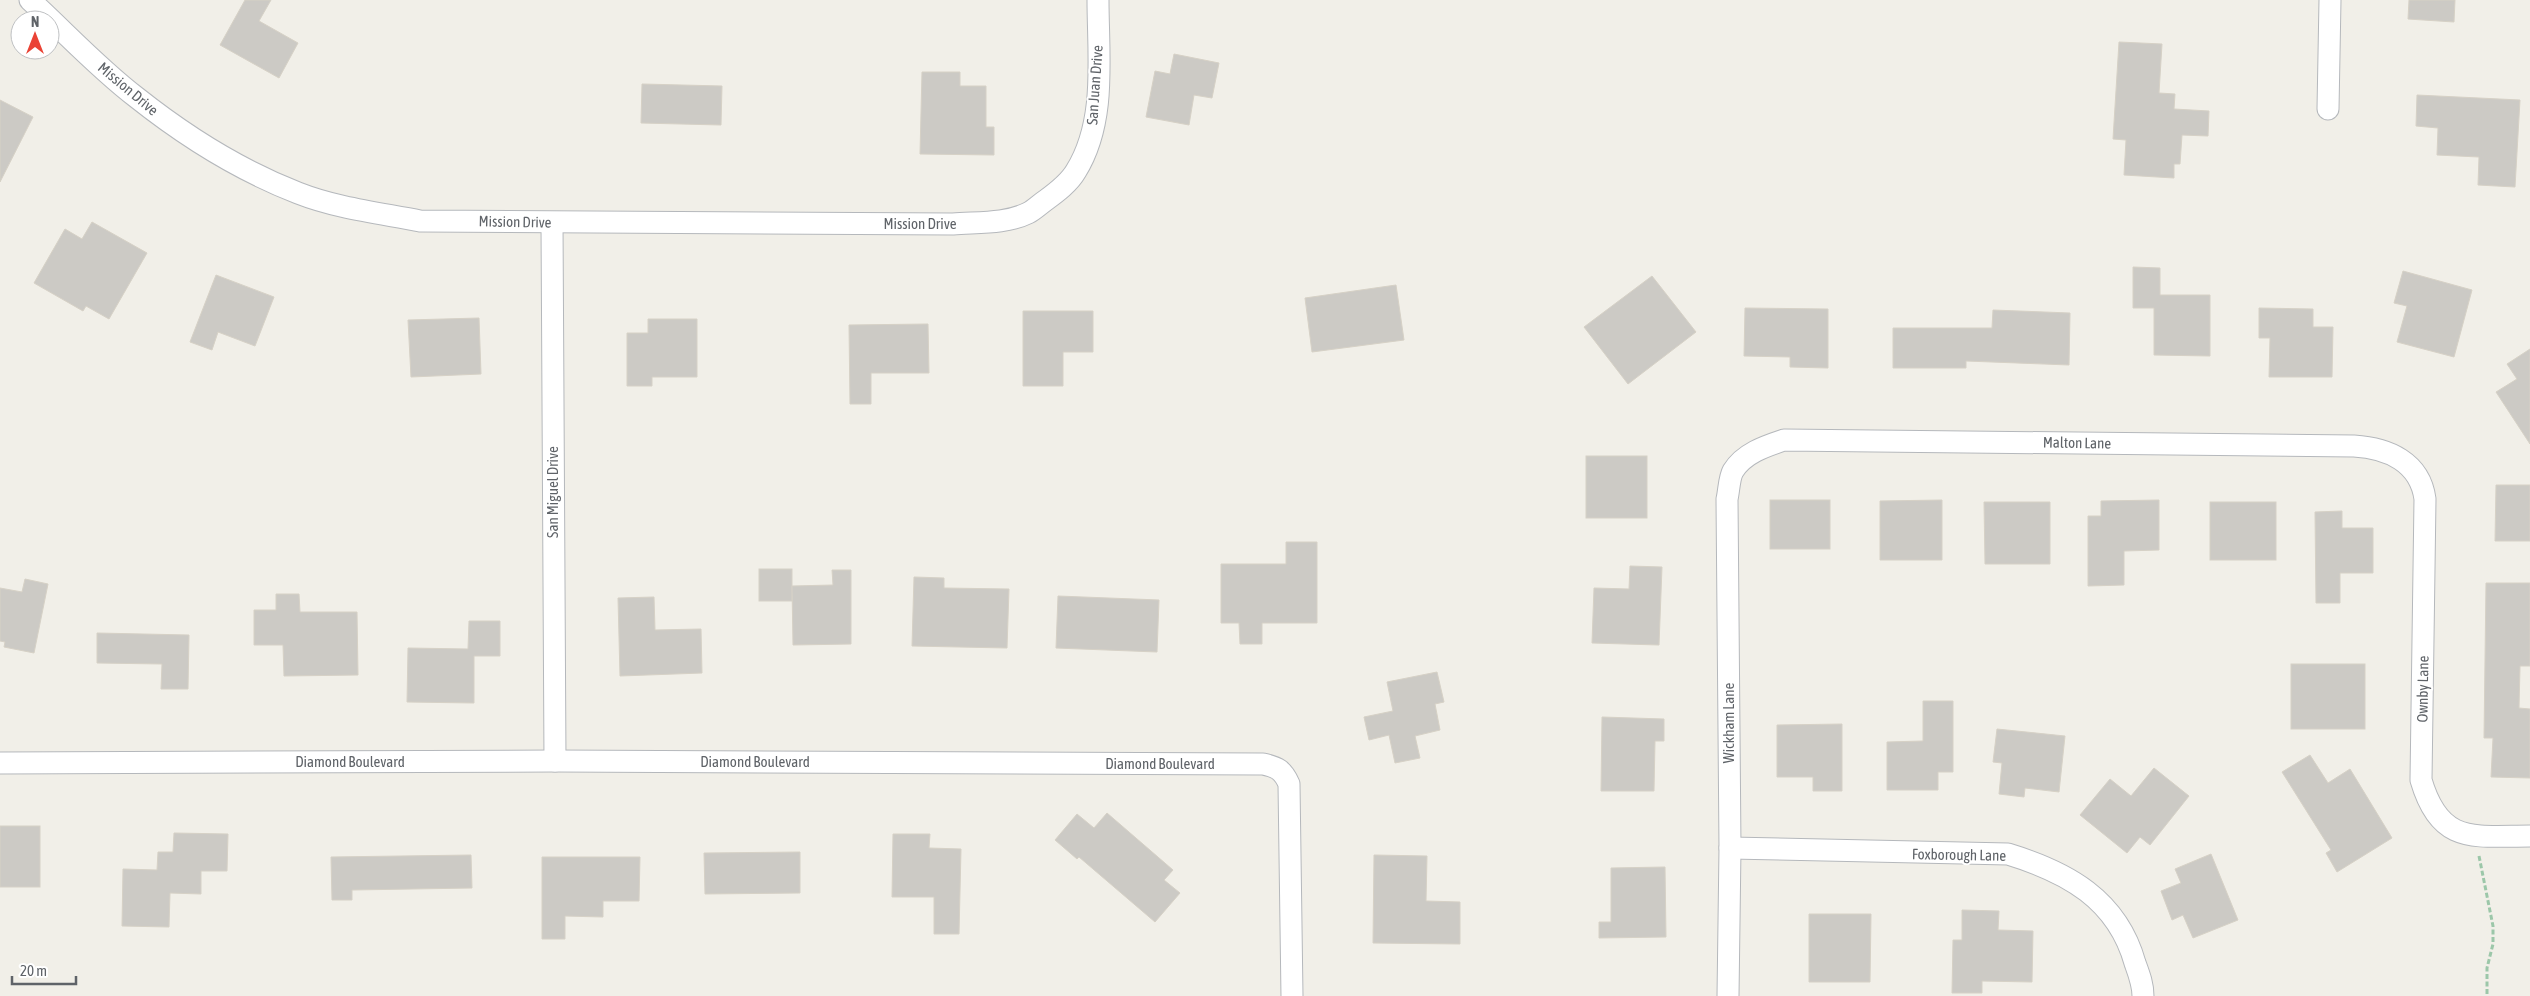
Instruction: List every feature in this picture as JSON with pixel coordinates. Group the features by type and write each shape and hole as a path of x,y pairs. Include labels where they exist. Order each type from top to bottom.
{"street":[{"name":"Mission Drive","path":"30,0 134,96 178,129 247,170 300,194 354,208 420,221 953,224 1004,221 1028,213 1059,191"},
{"name":"San Juan Drive","path":"1059,191 1076,173 1086,152 1095,119 1098,80 1098,0"},
{"path":"2328,109 2330,0"},
{"name":"San Miguel Drive","path":"552,223 555,761"},
{"name":"Malton Lane","path":"1746,457 1763,446 1784,440 2344,445 2381,449 2408,464"},
{"name":"Wickham Lane","path":"1728,996 1730,848 1727,499 1733,472 1746,457"},
{"name":"Ownby Lane","path":"2408,464 2423,485 2425,499 2421,780 2427,800 2436,816 2452,829 2478,836 2530,836"},
{"name":"Diamond Boulevard","path":"0,763 555,761 1262,764 1277,767 1284,773 1289,784 1292,996"},
{"name":"Foxborough Lane","path":"1730,848 2008,854 2034,862 2062,874 2088,892 2110,912 2133,952 2143,988 2143,996"}],"path":[{"path":"2478,836 2478,860 2493,926 2492,944 2487,968 2487,996"}],"building":[{"path":"245,0 271,0 259,21 298,43 279,78 220,45"},
{"path":"2409,0 2455,0 2454,22 2408,19"},
{"path":"2119,42 2162,44 2159,93 2175,94 2174,109 2209,111 2208,136 2182,135 2180,164 2174,164 2174,178 2124,175 2126,140 2113,139"},
{"path":"1174,54 1219,63 1212,98 1194,95 1189,125 1146,117 1155,71 1170,74"},
{"path":"922,72 960,72 960,86 986,86 986,127 994,127 994,155 920,154"},
{"path":"642,84 722,86 721,125 641,123"},
{"path":"2417,95 2520,100 2515,187 2478,185 2479,157 2437,155 2438,128 2416,126"},
{"path":"0,100 33,117 0,182"},
{"path":"92,222 147,253 109,319 86,306 83,311 34,283 65,229 82,239"},
{"path":"2133,267 2160,268 2160,295 2210,295 2210,356 2154,355 2154,308 2133,308"},
{"path":"2403,271 2472,290 2454,357 2397,342 2407,306 2394,303"},
{"path":"216,275 274,297 255,346 218,332 212,350 190,342"},
{"path":"1652,276 1696,332 1628,384 1584,327"},
{"path":"1396,285 1404,340 1312,352 1305,298"},
{"path":"1745,308 1828,309 1828,368 1790,367 1790,357 1744,356"},
{"path":"2259,308 2313,309 2313,327 2333,327 2332,377 2269,377 2270,338 2259,338"},
{"path":"1993,310 2070,313 2069,365 1966,361 1966,368 1893,368 1893,328 1992,328"},
{"path":"1023,311 1093,311 1093,352 1063,352 1063,386 1023,386"},
{"path":"479,318 481,374 411,377 408,320"},
{"path":"648,319 697,319 697,377 652,377 652,386 627,386 627,333 648,333"},
{"path":"928,324 929,373 871,373 871,404 850,404 849,325"},
{"path":"2530,349 2530,444 2496,392 2517,379 2507,364"},
{"path":"1586,456 1647,456 1647,518 1586,518"},
{"path":"2496,485 2530,485 2530,541 2495,541"},
{"path":"1770,500 1830,500 1830,549 1770,549"},
{"path":"1942,500 1942,560 1880,560 1880,501"},
{"path":"2159,500 2159,550 2124,551 2124,585 2088,586 2088,516 2101,516 2101,501"},
{"path":"1984,502 2050,502 2050,564 1985,564"},
{"path":"2210,502 2276,502 2276,560 2210,560"},
{"path":"2342,511 2342,528 2373,528 2373,573 2340,573 2340,603 2316,603 2315,512"},
{"path":"1286,542 1317,542 1317,623 1262,623 1262,644 1240,644 1239,623 1221,623 1221,564 1286,564"},
{"path":"1630,566 1662,567 1659,645 1592,643 1594,588 1629,589"},
{"path":"759,569 792,569 792,601 759,601"},
{"path":"832,570 851,570 851,644 793,645 792,586 833,585"},
{"path":"914,577 944,578 944,588 1009,589 1007,648 912,646"},
{"path":"25,579 48,584 34,653 4,647 5,642 0,641 0,588 22,592"},
{"path":"2486,583 2530,583 2530,666 2520,666 2519,708 2530,709 2530,778 2491,777 2493,738 2484,738"},
{"path":"276,594 299,594 300,612 357,612 358,675 284,676 283,645 254,645 254,610 276,610"},
{"path":"1058,596 1159,600 1157,652 1056,648"},
{"path":"654,597 655,630 701,629 702,673 620,676 618,598"},
{"path":"469,621 500,621 500,656 474,656 474,703 407,702 408,648 468,649"},
{"path":"97,633 189,635 188,689 161,689 162,664 97,663"},
{"path":"2291,664 2365,664 2365,729 2291,729"},
{"path":"1437,672 1444,702 1435,704 1440,730 1415,736 1420,758 1395,763 1389,735 1369,740 1364,717 1393,711 1387,682"},
{"path":"1923,701 1953,701 1953,772 1938,772 1938,790 1887,790 1887,742 1923,741"},
{"path":"1602,717 1664,719 1664,741 1655,741 1654,791 1601,791"},
{"path":"1842,724 1842,791 1813,791 1813,777 1777,777 1777,725"},
{"path":"1997,729 2065,736 2059,792 2025,788 2024,797 1999,794 2002,763 1993,762"},
{"path":"2310,755 2328,783 2350,769 2392,838 2337,872 2326,853 2331,850 2282,772"},
{"path":"2154,768 2189,796 2150,845 2140,837 2127,853 2080,815 2110,779 2131,796"},
{"path":"1107,813 1173,870 1164,880 1180,893 1155,922 1079,857 1077,859 1055,840 1077,814 1094,828"},
{"path":"0,826 40,826 40,887 0,887"},
{"path":"174,833 228,834 227,871 201,871 201,894 170,893 169,927 122,926 123,869 157,870 158,852 173,852"},
{"path":"893,834 930,834 929,848 961,849 959,934 934,934 934,897 892,897"},
{"path":"800,852 800,893 705,894 704,853"},
{"path":"2211,854 2238,920 2193,938 2183,915 2172,920 2161,891 2181,883 2175,869"},
{"path":"471,855 472,888 352,890 352,900 332,900 331,857"},
{"path":"1374,855 1427,856 1426,901 1460,902 1460,944 1373,943"},
{"path":"542,857 640,857 639,901 603,901 603,917 565,916 565,939 542,939"},
{"path":"1665,867 1666,937 1599,938 1599,922 1611,922 1611,868"},
{"path":"1962,910 1999,911 1998,930 2033,931 2032,982 1982,981 1982,993 1952,993 1953,940 1962,940"},
{"path":"1809,914 1871,914 1870,982 1809,982"}]}
